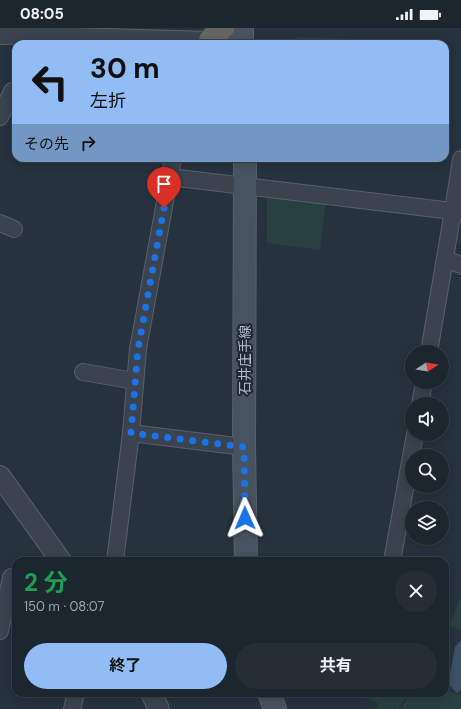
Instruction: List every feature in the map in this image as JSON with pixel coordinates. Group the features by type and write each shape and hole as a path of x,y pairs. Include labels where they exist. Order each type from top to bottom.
{"main road":[{"path":"242,28 242,40"},
{"name":"石井庄手線","path":"245,162 244,447 246,557"},
{"path":"270,697 274,709"}],"street":[{"path":"0,36 38,35 203,38"},
{"path":"0,117 12,91"},
{"path":"430,345 445,259 457,211 461,160"},
{"path":"115,557 131,433 138,349 172,162"},
{"path":"170,177 457,211"},
{"path":"445,259 461,265"},
{"path":"83,372 135,381"},
{"path":"131,433 244,447"},
{"path":"393,557 414,441"},
{"path":"0,476 58,557"},
{"path":"0,631 12,577"},
{"path":"72,709 75,697"},
{"path":"153,697 159,709"}],"green space":[{"path":"296,37 402,40 292,40"},
{"path":"267,196 326,200 320,250 267,243"},
{"path":"461,596 461,630 449,626"},
{"path":"449,688 450,691 461,696 461,709 401,709 408,697 449,697"},
{"path":"364,697 406,697 398,709 375,709 379,704"}],"water":[{"path":"461,640 461,690 457,693 449,685 455,647"}],"route":[{"path":"164,208 138,349 131,433 244,447 245,518"}]}
